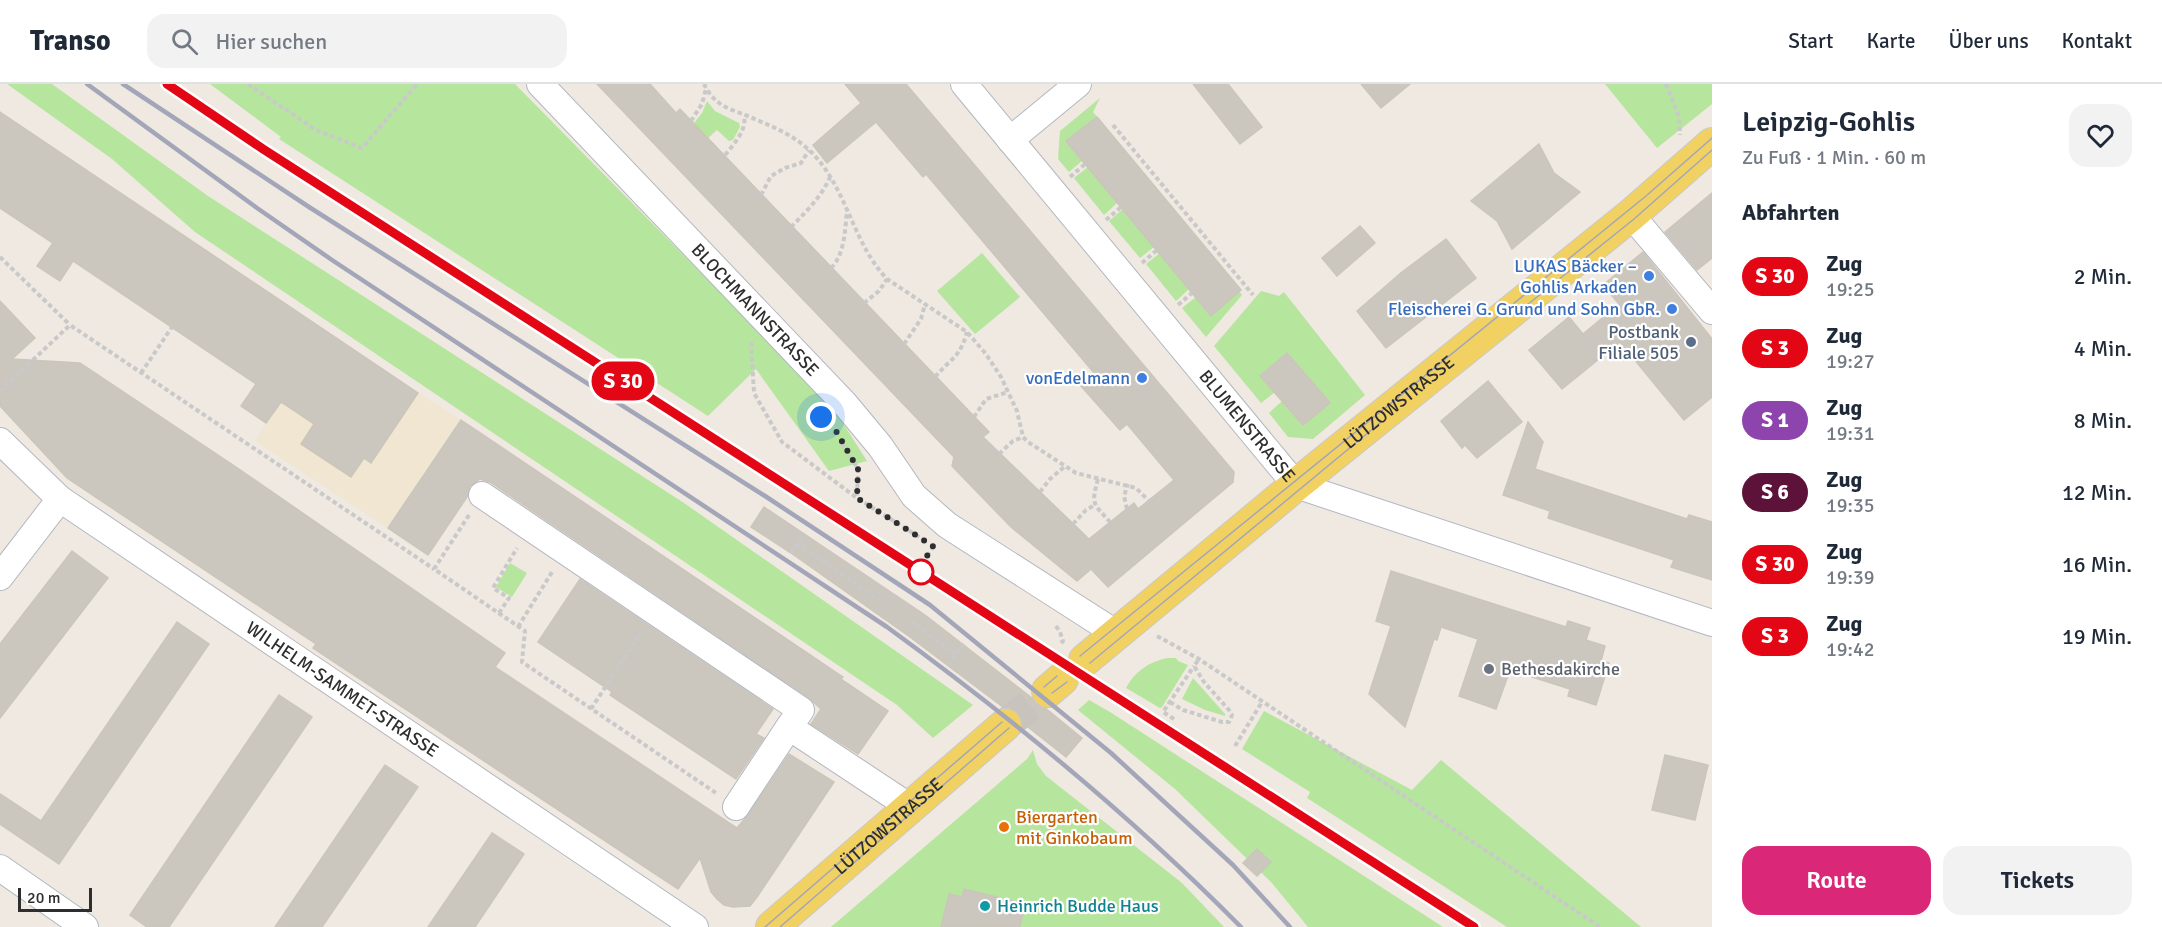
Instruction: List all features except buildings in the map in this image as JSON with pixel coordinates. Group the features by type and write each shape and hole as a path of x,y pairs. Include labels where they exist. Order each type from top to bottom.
{"main road":[{"name":"LÜTZOWSTRASSE","path":"1065,676 1296,485 1631,215 1712,144"},
{"name":"LÜTZOWSTRASSE","path":"772,927 1005,725"}],"street":[{"name":"BLOCHMANNSTRASSE","path":"540,84 844,404 880,446 914,496 947,525 1125,628"},
{"name":"BLUMENSTRASSE","path":"964,84 1296,485 1712,623"},
{"path":"1010,140 1078,84"},
{"path":"1631,215 1712,311"},
{"name":"WILHELM-SAMMET-STRASSE","path":"0,441 60,499 695,927"},
{"path":"482,495 801,710 736,807"},
{"path":"0,577 60,499"},
{"path":"789,727 910,807"},
{"path":"0,868 85,927"}],"path":[{"path":"248,84 316,130 362,148 417,84"},
{"path":"1666,84 1679,117 1681,139"},
{"path":"705,86 716,101 790,135 809,150 830,176 865,251 887,279 967,332 986,354 1008,392 1017,411 1023,437 1028,442 1076,473 1128,484 1136,488 1149,501"},
{"path":"691,121 702,104 705,86"},
{"path":"725,155 746,123 744,115"},
{"path":"1113,125 1253,295"},
{"path":"761,195 771,176 785,168 801,164 809,150"},
{"path":"1068,178 1085,164"},
{"path":"791,227 819,195 830,176"},
{"path":"1104,221 1121,207"},
{"path":"831,268 840,254 847,210"},
{"path":"1140,265 1157,250"},
{"path":"0,257 70,325 525,631 522,662 736,807"},
{"path":"864,303 879,291 887,279"},
{"path":"1176,307 1192,292"},
{"path":"904,344 921,318 925,304"},
{"path":"767,324 750,343 754,393 782,442 857,498 933,546 927,556"},
{"path":"0,390 70,325"},
{"path":"141,373 172,327"},
{"path":"935,377 947,362 959,355 967,332"},
{"path":"750,343 758,351"},
{"path":"975,417 986,399 1008,392"},
{"path":"999,454 1013,441 1023,437"},
{"path":"841,441 858,469 857,498"},
{"path":"1040,492 1064,467"},
{"path":"1098,479 1093,500 1110,522"},
{"path":"1127,509 1124,496 1128,484"},
{"path":"434,569 482,495"},
{"path":"1073,524 1086,510 1095,505"},
{"path":"499,613 508,598 493,588 529,527"},
{"path":"791,553 804,533"},
{"path":"797,544 885,604"},
{"path":"518,627 565,551"},
{"path":"591,708 655,612"},
{"path":"911,621 956,654"},
{"path":"1125,628 1199,659 1600,927"},
{"path":"948,665 964,644"},
{"path":"1174,719 1163,712 1199,659"},
{"path":"1170,702 1183,710 1229,722 1232,715 1229,710 1204,682 1194,666"},
{"path":"1235,746 1262,702"}],"shaded area":[{"path":"418,393 461,420 388,528 255,441 281,402 314,424 302,444 351,477 364,458 372,462"}],"green space":[{"path":"7,84 52,84 208,196 684,503 973,705 933,738 897,705 195,232 112,159"},
{"path":"210,84 515,84 832,406 867,461 829,471 756,369 708,416 279,139 281,137"},
{"path":"1605,84 1712,84 1712,104 1657,148"},
{"path":"1100,98 1093,112 1097,117 1066,141 1082,161 1069,172 1058,159 1060,131"},
{"path":"707,101 715,111 739,123 740,127 733,140 729,141 717,130 706,140 696,134 700,130 694,123 702,113"},
{"path":"1088,167 1117,203 1104,215 1074,178"},
{"path":"1123,209 1154,247 1140,258 1109,221"},
{"path":"982,253 1020,297 975,334 937,291"},
{"path":"1160,253 1189,289 1176,301 1146,264"},
{"path":"1239,291 1242,295 1206,337 1182,308 1196,297"},
{"path":"1261,291 1279,296 1284,292 1365,395 1313,439 1288,437 1269,413 1282,401 1303,425 1329,403 1287,353 1260,376 1274,393 1261,403 1214,346"},
{"path":"510,563 527,573 512,597 496,587"},
{"path":"1168,658 1176,658 1188,665 1162,707 1160,708 1126,688 1143,668"},
{"path":"1193,678 1225,714 1225,716 1182,699"},
{"path":"1089,700 1443,927 1308,927 1271,882 1175,789 1078,710"},
{"path":"1264,711 1412,790 1441,760 1641,927 1507,927 1307,798 1310,792 1242,749"},
{"path":"1033,750 1037,764 1046,776 1182,883 1224,927 831,927 1027,759"}],"tunnel":[{"path":"1005,725 1048,691"}],"tram line":[{"path":"1080,656 1646,196 1712,138"},
{"path":"1522,309 1634,219 1712,150"},
{"path":"1090,663 1381,422"},
{"path":"1044,687 1057,676"},
{"path":"1052,693 1067,682"},
{"path":"765,927 1002,722"},
{"path":"780,927 1009,728"}],"railway":[{"path":"87,84 332,260 887,627 980,697 1070,770 1200,886 1241,927"},
{"path":"123,84 309,207 765,496 930,605 1111,753 1233,865 1290,927"},
{"path":"167,84 263,149 1474,927"}],"train":[{"path":"167,84 263,149 1474,927"}],"place":[{"name":"LUKAS Bäcker – Gohlis Arkaden","path":"1649,276"},
{"name":"Fleischerei G. Grund und Sohn GbR.","path":"1672,309"},
{"name":"Postbank Filiale 505","path":"1691,342"},
{"name":"vonEdelmann","path":"1142,378"},
{"name":"Bethesdakirche","path":"1489,669"},
{"name":"Biergarten mit Ginkobaum","path":"1004,827"},
{"name":"Heinrich Budde Haus","path":"985,906"}],"route":[{"path":"821,417 836,431 858,469 857,498 933,546 921,572"}]}
